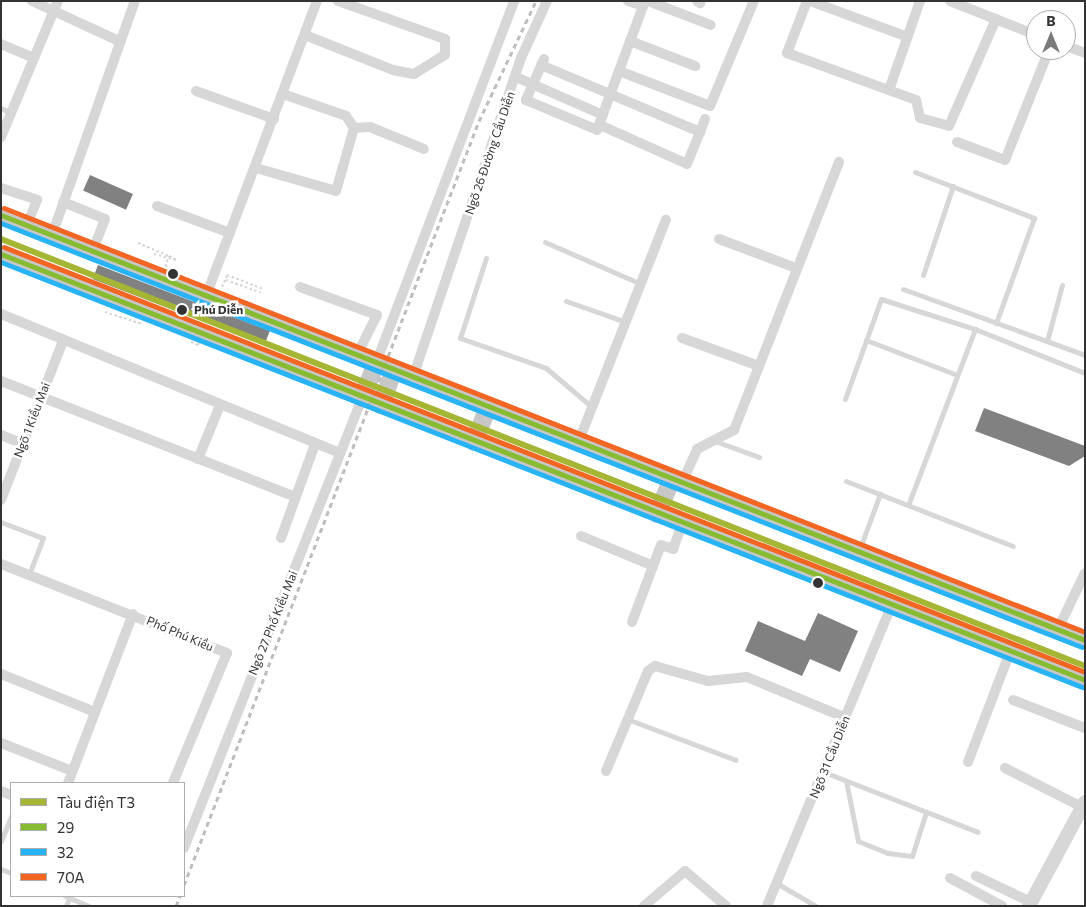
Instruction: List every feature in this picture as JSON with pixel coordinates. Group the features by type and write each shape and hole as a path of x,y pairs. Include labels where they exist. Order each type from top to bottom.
{"highway":[{"path":"1,215 858,553 1085,640"},
{"path":"1,254 891,607 1085,680"},
{"path":"362,398 376,362"},
{"path":"381,405 394,370"},
{"path":"474,442 488,407"},
{"path":"657,514 677,481"}],"street":[{"path":"32,1 119,41"},
{"path":"1,137 58,1"},
{"path":"52,235 119,41 135,1"},
{"path":"206,296 256,168 317,1"},
{"path":"305,35 393,70 414,74 445,55 445,39 338,1"},
{"path":"376,362 514,1"},
{"path":"516,77 547,1"},
{"path":"628,1 645,3 711,26"},
{"path":"619,71 710,106 754,1"},
{"path":"908,37 808,1 787,53 916,100 920,118 949,126 996,19"},
{"path":"889,90 920,1"},
{"path":"950,1 1026,31"},
{"path":"645,3 630,41 611,94 603,115 600,125 597,130 526,100 542,62 611,94 700,132"},
{"path":"630,41 695,66"},
{"path":"1,44 34,58"},
{"path":"957,142 1005,160 1045,60"},
{"name":"Ngõ 26 Đường Cầu Diễn","path":"412,377 516,77 603,115"},
{"path":"196,91 274,119"},
{"path":"256,168 336,191 354,128 346,116 283,94"},
{"path":"600,125 687,164 705,119"},
{"path":"354,128 370,127 424,149"},
{"path":"677,481 697,449 734,430 839,162"},
{"path":"1,188 37,200 27,225"},
{"path":"63,202 104,219 94,251"},
{"path":"156,206 230,233"},
{"path":"578,443 666,220"},
{"path":"719,239 796,268"},
{"path":"300,287 377,316 357,355"},
{"path":"1,314 340,453"},
{"path":"682,338 758,366"},
{"name":"Ngõ 1 Kiều Mai","path":"1,500 64,341"},
{"path":"1,381 40,398 296,497"},
{"name":"Ngõ 27 Phố Kiều Mai","path":"185,845 362,398"},
{"path":"198,459 220,405"},
{"path":"1,435 23,444"},
{"path":"281,538 315,444"},
{"path":"632,622 661,545 673,549 682,524"},
{"path":"582,536 653,566"},
{"name":"Phố Phú Kiều","path":"1,564 133,614 227,653 173,782"},
{"path":"1058,629 1085,573"},
{"name":"Ngõ 31 Cầu Diễn","path":"767,906 778,884 891,607"},
{"path":"68,782 133,614"},
{"path":"968,762 1010,652"},
{"path":"606,771 648,671 664,665 708,681 747,677 770,684 846,718"},
{"path":"1,674 95,712"},
{"path":"1013,700 1085,728"},
{"path":"1,743 72,770"},
{"path":"976,876 1030,904 1084,805 1005,768"},
{"path":"644,906 685,871 720,904"},
{"path":"950,878 1002,906"}],"lane":[{"path":"1,108 11,113"},
{"path":"916,172 1034,218 996,323"},
{"path":"924,275 953,186"},
{"path":"545,242 641,284"},
{"path":"486,258 460,338 546,368 592,407"},
{"path":"1047,341 1062,285"},
{"path":"903,289 1085,355"},
{"path":"845,399 881,299 975,329 1085,373"},
{"path":"566,301 626,322"},
{"path":"908,505 975,329"},
{"path":"866,340 957,375"},
{"path":"714,441 759,456"},
{"path":"846,481 1013,546"},
{"path":"858,553 880,494"},
{"path":"1,522 43,538 29,575"},
{"path":"627,719 736,760"},
{"path":"824,772 978,832"},
{"path":"846,781 858,841 888,853 912,856 926,812"},
{"path":"1,841 10,818"},
{"path":"778,884 816,906"},
{"path":"70,897 89,906"}],"path":[{"path":"138,244 177,260 154,254"},
{"path":"162,276 170,256"},
{"path":"227,275 263,289"},
{"path":"225,280 261,293"},
{"path":"105,312 141,326"},
{"path":"191,342 198,344 202,335"}],"building":[{"path":"90,175 133,194 126,210 83,191"},
{"path":"98,265 270,331 264,345 93,279"},
{"path":"984,408 1085,446 1085,456 1069,466 975,431"},
{"path":"818,613 858,631 840,672 810,659 802,676 745,651 758,621 805,641"}],"railway":[{"path":"185,882 479,121 536,1"},
{"path":"176,906 180,897"}],"metro line":[{"name":"T3","path":"1,239 1085,666"}],"transit line":[{"name":"70A","path":"4,208 1085,632"},
{"name":"29","path":"1,215 1085,640"},
{"name":"32","path":"1,223 1082,647"},
{"name":"70A","path":"4,247 1085,672"},
{"name":"29","path":"1,254 1085,680"},
{"name":"32","path":"1,262 1082,687"}],"place":[{"name":"Phú Diễn","path":"182,310"}]}
